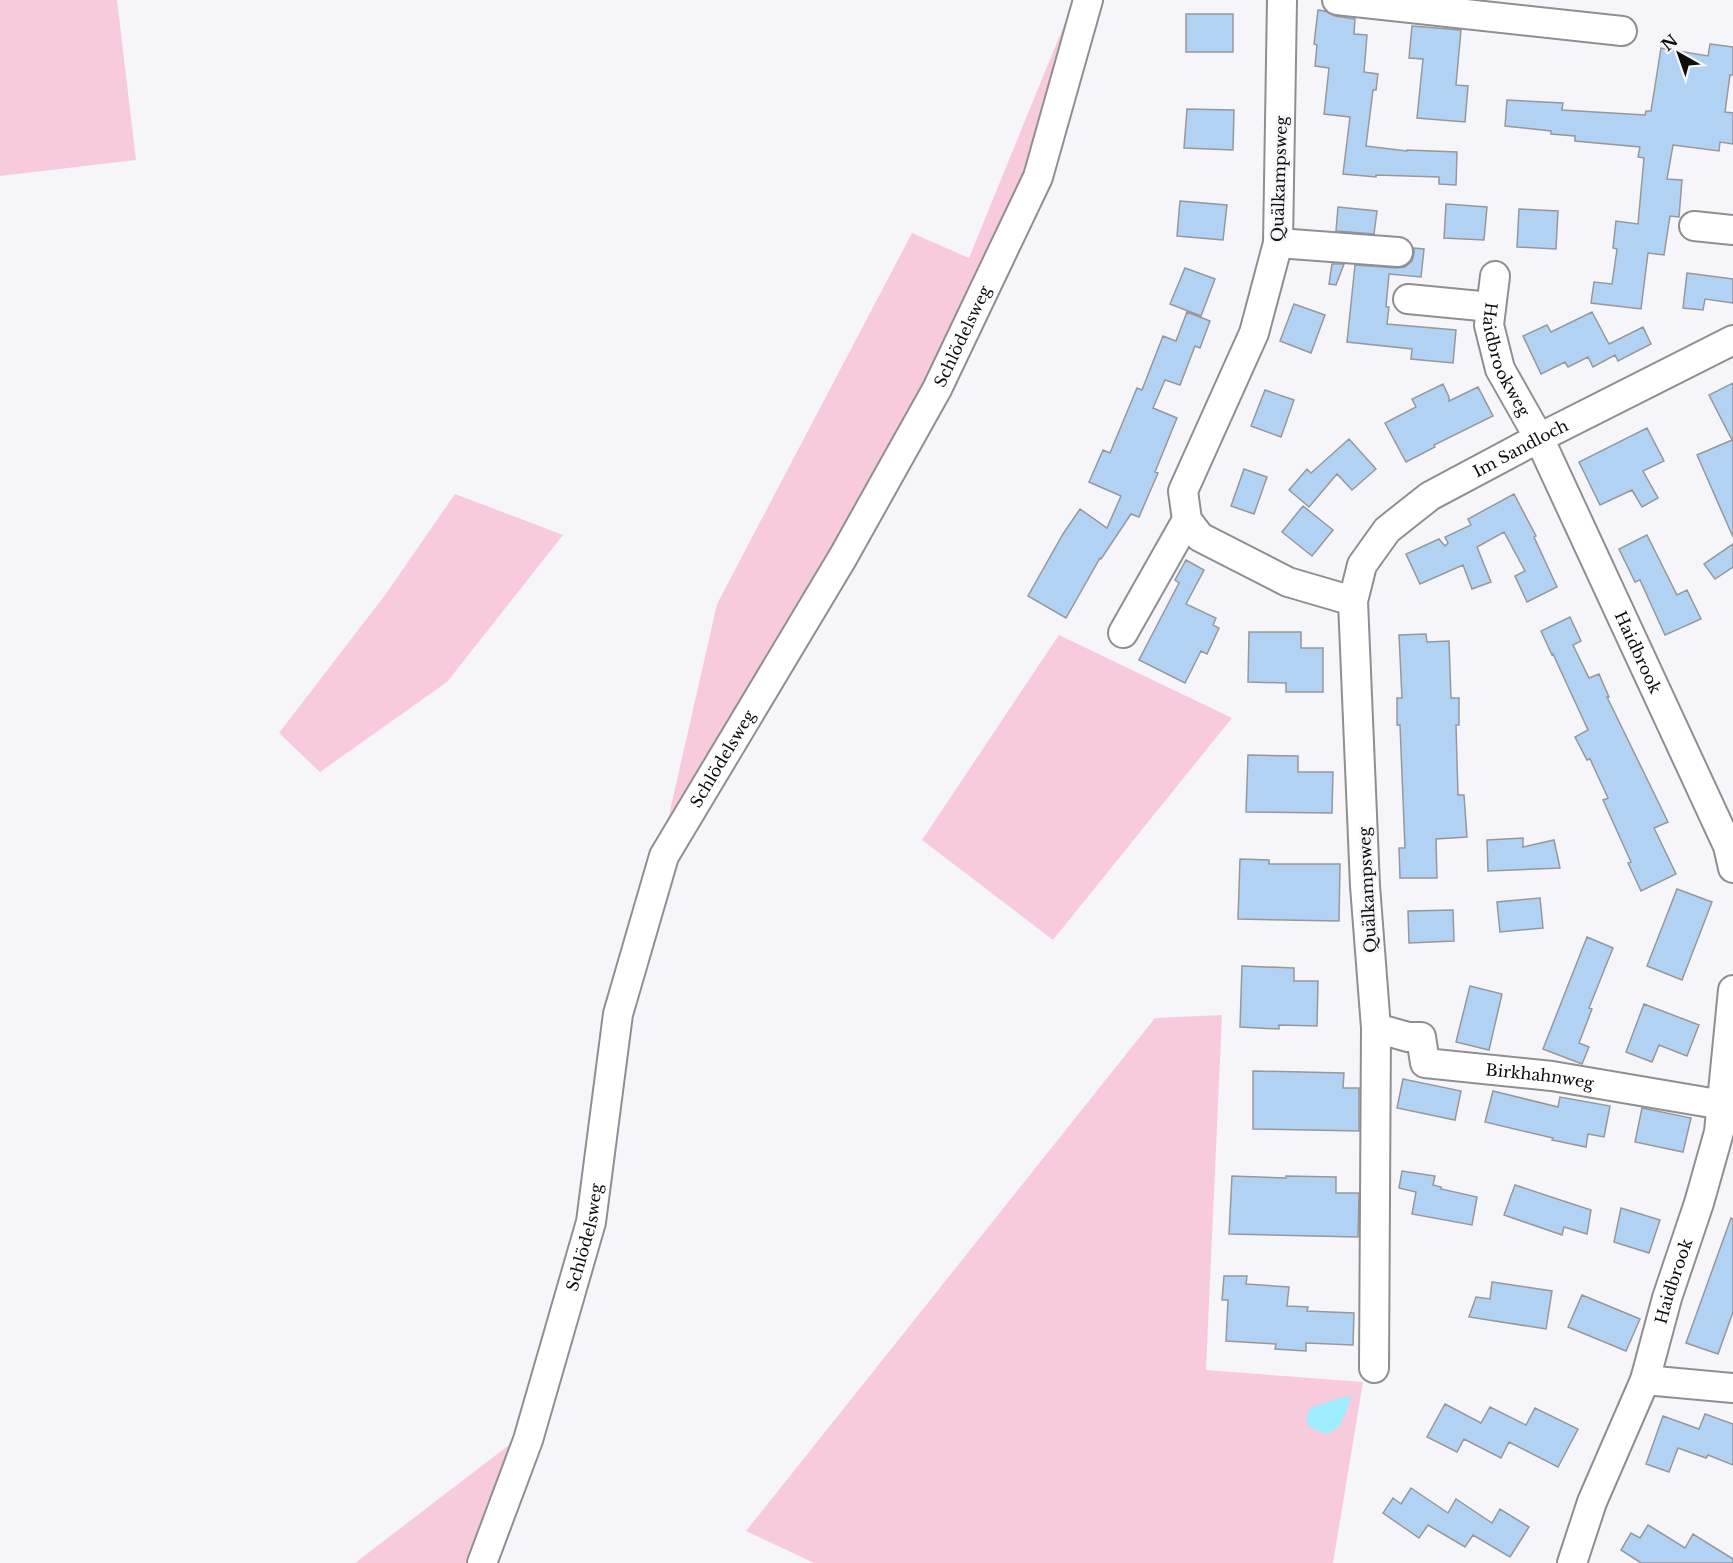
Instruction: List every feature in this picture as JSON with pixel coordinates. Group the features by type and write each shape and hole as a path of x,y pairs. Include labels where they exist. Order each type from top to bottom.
{"street":[{"name":"Schlödelsweg","path":"482,1563 528,1440 591,1222 618,1014 664,856 843,557 937,389 1038,177 1088,0"},
{"name":"Quälkampsweg","path":"1187,520 1183,491 1254,333 1278,243 1282,0"},
{"path":"1337,0 1622,31"},
{"path":"1694,226 1733,230"},
{"path":"1278,243 1398,252"},
{"name":"Haidbrookweg","path":"1495,276 1489,325 1500,369 1539,438"},
{"path":"1408,299 1491,307"},
{"name":"Im Sandloch","path":"1353,601 1362,565 1387,530 1430,496 1733,340"},
{"name":"Haidbrook","path":"1539,438 1728,846 1733,868"},
{"path":"1123,633 1187,520 1200,537 1288,582 1353,601"},
{"name":"Quälkampsweg","path":"1353,601 1365,886 1376,1028 1374,1368"},
{"name":"Haidbrook","path":"1572,1563 1592,1502 1645,1380 1667,1298 1699,1203 1719,1132 1733,990"},
{"name":"Birkhahnweg","path":"1376,1028 1420,1037 1425,1063 1552,1076 1723,1106"},
{"path":"1645,1380 1733,1388"}],"shaded area":[{"path":"0,0 117,0 136,160 0,176"},
{"path":"1073,3 1031,170 911,419 667,824 717,604 912,233 969,258"},
{"path":"455,494 563,535 447,682 320,772 279,733 385,595"},
{"path":"1059,635 1232,718 1053,940 922,840"},
{"path":"1222,1015 1206,1370 1363,1382 1333,1563 814,1563 746,1531 1155,1018"},
{"path":"518,1438 475,1563 355,1563"}],"water":[{"path":"1351,1396 1340,1425 1328,1434 1312,1428 1307,1423 1310,1408"}],"building":[{"path":"1318,10 1335,16 1355,19 1354,34 1367,35 1364,72 1378,74 1376,90 1373,90 1366,146 1407,151 1457,152 1456,185 1439,184 1439,177 1376,175 1376,177 1343,174 1350,117 1324,114 1329,68 1315,66 1317,45 1314,44"},
{"path":"1186,14 1233,14 1233,52 1186,52"},
{"path":"1412,26 1461,30 1456,85 1468,86 1465,122 1417,118 1423,59 1409,58"},
{"path":"1710,44 1733,47 1733,75 1730,75 1725,112 1733,113 1733,144 1720,142 1719,151 1673,145 1667,179 1682,180 1679,217 1670,216 1664,255 1648,253 1641,309 1591,303 1594,282 1612,284 1617,249 1613,248 1616,221 1638,224 1644,158 1638,157 1640,147 1575,141 1575,136 1505,126 1507,100 1563,103 1562,110 1645,115 1646,111 1651,111 1661,48 1708,56"},
{"path":"1187,109 1234,110 1233,150 1184,148"},
{"path":"1180,201 1227,205 1223,240 1177,236"},
{"path":"1446,204 1487,207 1484,240 1444,238"},
{"path":"1338,207 1377,211 1374,234 1336,231"},
{"path":"1519,209 1558,211 1556,249 1517,247"},
{"path":"1414,248 1424,249 1421,277 1389,274 1387,324 1456,330 1453,363 1411,359 1412,349 1347,342 1355,265 1405,267 1412,261"},
{"path":"1332,264 1344,264 1336,285 1329,284"},
{"path":"1185,268 1215,279 1201,316 1170,304"},
{"path":"1687,273 1733,279 1733,303 1705,299 1703,310 1683,308"},
{"path":"1294,304 1325,315 1311,353 1280,341"},
{"path":"1187,312 1210,321 1200,348 1195,346 1180,385 1165,380 1153,408 1177,418 1155,472 1158,473 1139,517 1131,514 1100,558 1066,618 1028,596 1080,509 1107,528 1121,496 1089,482 1103,450 1110,453 1137,388 1142,390 1163,336 1176,341"},
{"path":"1592,312 1609,344 1643,327 1651,344 1618,361 1615,355 1593,367 1588,357 1568,367 1565,362 1541,374 1523,336 1547,325 1551,332"},
{"path":"1733,383 1733,537 1697,455 1732,440 1709,395"},
{"path":"1443,384 1449,401 1478,387 1493,416 1434,445 1435,447 1406,462 1385,423 1416,407 1412,399"},
{"path":"1265,390 1294,400 1281,437 1251,426"},
{"path":"1647,428 1664,461 1643,471 1658,498 1642,507 1632,490 1600,505 1579,462"},
{"path":"1349,439 1376,469 1352,490 1337,474 1309,507 1289,490 1307,469 1311,473"},
{"path":"1244,469 1267,477 1254,514 1231,506"},
{"path":"1514,494 1536,536 1534,537 1557,587 1527,602 1515,576 1525,571 1504,532 1477,547 1491,582 1472,589 1463,565 1420,584 1406,554 1439,539 1445,546 1448,543 1445,537 1471,525 1468,519"},
{"path":"1303,506 1333,530 1312,556 1282,532"},
{"path":"1647,535 1677,595 1687,590 1701,619 1665,635 1640,580 1635,582 1619,549"},
{"path":"1733,544 1733,567 1715,579 1704,564"},
{"path":"1186,560 1204,570 1186,604 1216,618 1213,625 1219,628 1207,654 1201,651 1185,683 1139,660 1179,583 1175,580"},
{"path":"1570,617 1581,641 1573,645 1589,678 1599,674 1609,697 1607,697 1668,822 1654,828 1676,874 1641,891 1628,863 1631,862 1603,800 1608,798 1590,759 1587,760 1575,737 1588,730 1541,631"},
{"path":"1249,632 1301,632 1301,648 1323,648 1323,692 1286,692 1286,683 1248,682"},
{"path":"1426,634 1427,642 1449,641 1451,698 1459,698 1459,725 1456,725 1458,795 1464,795 1467,837 1436,839 1437,878 1400,878 1399,848 1405,848 1400,725 1397,725 1397,698 1402,698 1399,635"},
{"path":"1248,755 1298,756 1298,772 1333,772 1332,813 1246,812"},
{"path":"1523,838 1523,847 1554,840 1560,868 1488,871 1487,840"},
{"path":"1240,859 1269,860 1269,864 1340,864 1339,921 1238,919"},
{"path":"1677,889 1712,902 1682,980 1647,966"},
{"path":"1540,898 1543,928 1500,932 1497,902"},
{"path":"1453,910 1454,941 1409,943 1408,911"},
{"path":"1587,937 1613,948 1589,1008 1592,1009 1579,1043 1589,1047 1582,1064 1543,1049"},
{"path":"1242,966 1294,968 1294,981 1318,981 1317,1026 1279,1025 1279,1029 1240,1027"},
{"path":"1470,986 1502,994 1489,1050 1456,1042"},
{"path":"1644,1004 1699,1025 1687,1056 1659,1045 1652,1062 1626,1052"},
{"path":"1253,1071 1344,1073 1343,1088 1359,1088 1359,1131 1253,1129"},
{"path":"1403,1079 1461,1091 1455,1120 1397,1108"},
{"path":"1493,1091 1558,1107 1560,1097 1610,1106 1604,1137 1588,1134 1586,1147 1485,1122"},
{"path":"1642,1108 1691,1118 1683,1152 1635,1142"},
{"path":"1402,1171 1435,1176 1433,1185 1441,1189 1477,1197 1472,1225 1412,1214 1416,1192 1399,1188"},
{"path":"1232,1176 1336,1177 1336,1193 1359,1193 1358,1237 1229,1234"},
{"path":"1515,1185 1591,1210 1587,1234 1564,1227 1562,1235 1504,1215"},
{"path":"1621,1208 1660,1220 1649,1253 1614,1242"},
{"path":"1731,1218 1733,1219 1733,1312 1718,1354 1686,1343"},
{"path":"1224,1276 1247,1276 1246,1284 1289,1287 1287,1306 1308,1307 1307,1311 1354,1313 1353,1345 1306,1343 1306,1351 1275,1349 1276,1344 1226,1341 1228,1300 1222,1300"},
{"path":"1492,1282 1552,1291 1546,1329 1469,1317 1476,1297 1490,1299"},
{"path":"1582,1295 1640,1319 1626,1351 1568,1327"},
{"path":"1445,1404 1481,1423 1490,1407 1526,1425 1535,1408 1578,1429 1558,1467 1509,1442 1501,1458 1464,1439 1457,1452 1427,1437"},
{"path":"1705,1414 1733,1424 1733,1465 1708,1455 1706,1458 1678,1448 1669,1472 1646,1464 1663,1416 1699,1429"},
{"path":"1411,1488 1448,1513 1456,1499 1492,1523 1500,1509 1529,1527 1510,1557 1473,1535 1465,1547 1428,1525 1419,1538 1383,1513 1393,1498 1401,1504"},
{"path":"1648,1525 1685,1548 1693,1534 1733,1559 1733,1563 1641,1563 1621,1550 1631,1533 1640,1538"}]}
